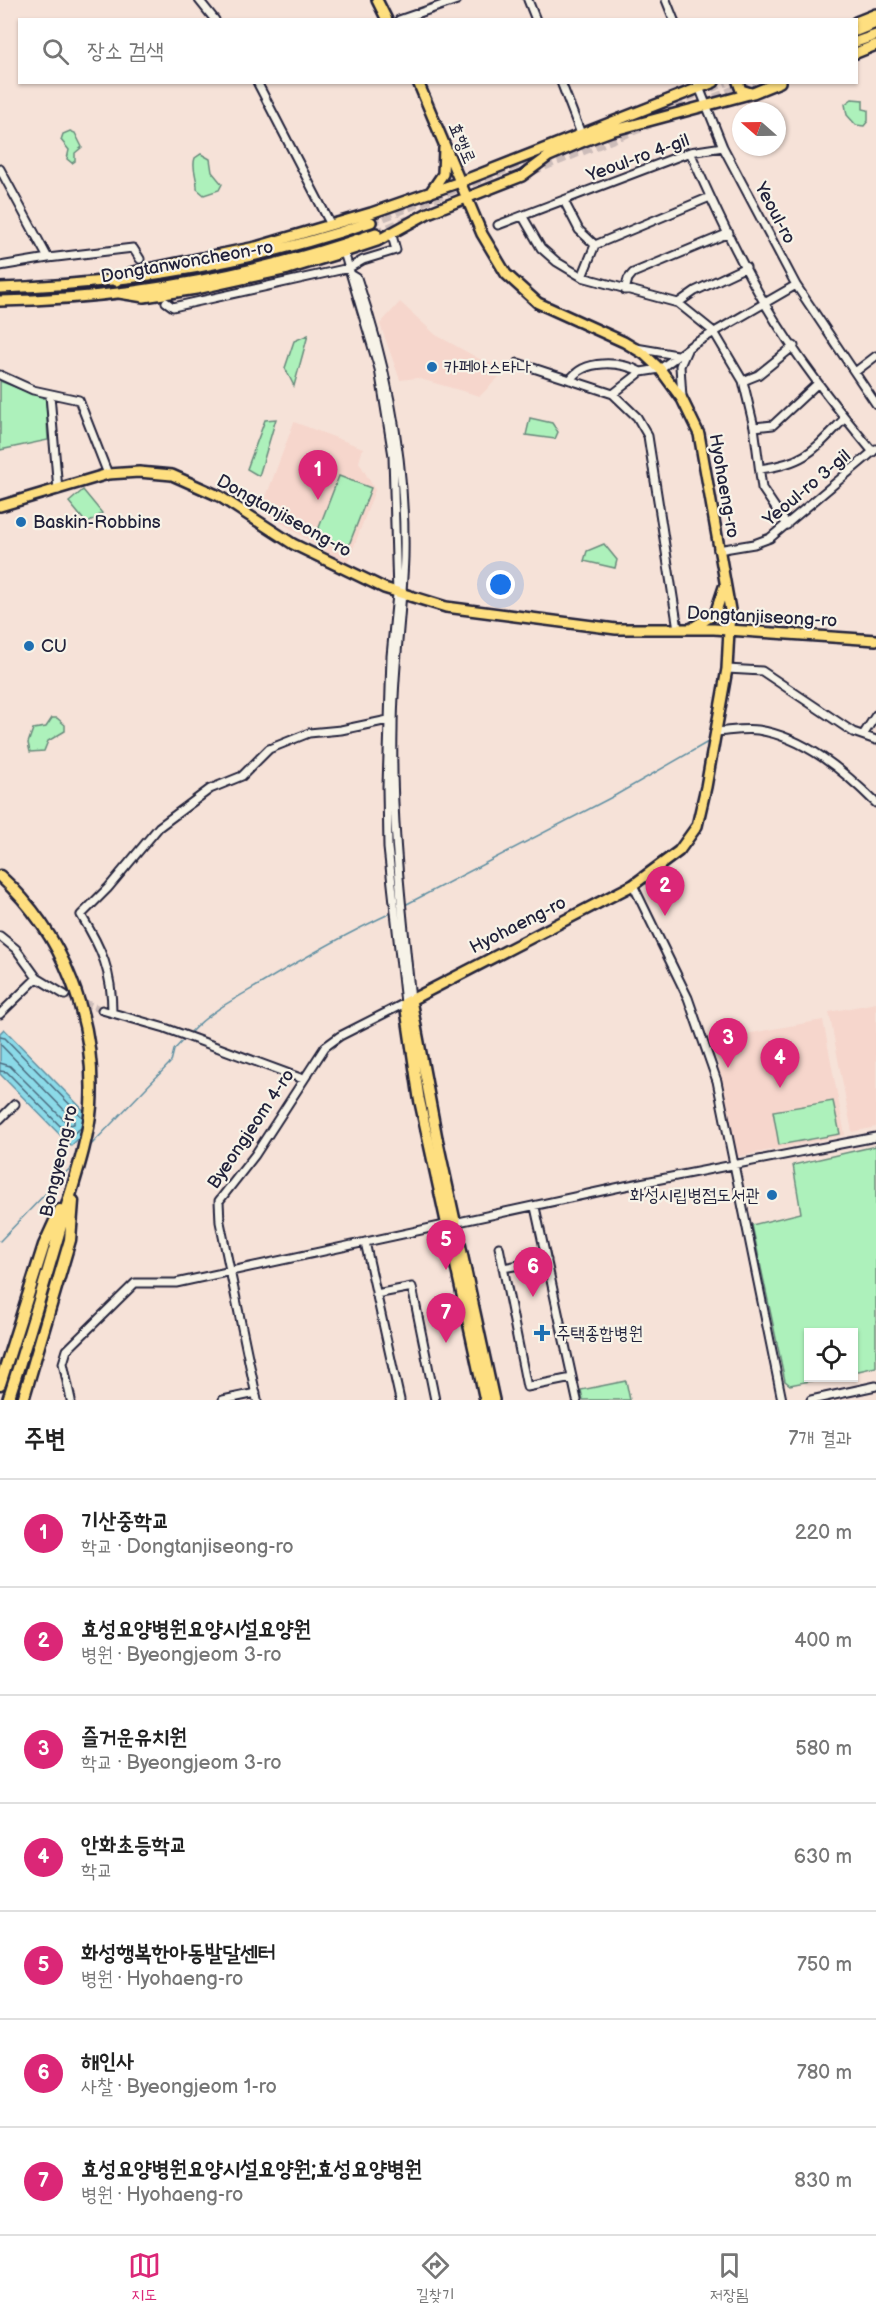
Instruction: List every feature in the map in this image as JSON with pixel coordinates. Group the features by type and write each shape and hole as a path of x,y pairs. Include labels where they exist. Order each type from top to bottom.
{"highway":[{"name":"Bongyeong-ro","path":"0,876 21,896 44,925 64,961 83,1020 90,1071 88,1122 76,1176 9,1400"},
{"path":"0,1384 44,1245 76,1176"},
{"path":"23,1400 70,1240 76,1176"}],"main road":[{"path":"377,0 386,18"},
{"path":"858,21 876,14"},
{"path":"858,30 876,23"},
{"path":"858,41 876,35"},
{"path":"858,52 876,45"},
{"name":"효행로","path":"419,84 460,182"},
{"path":"739,84 741,90 753,93"},
{"path":"119,293 144,297 196,289 288,268 344,252 377,241 428,213 522,176 549,156 582,137 753,93 775,84"},
{"path":"116,281 134,272 256,247 425,194 582,137 698,86"},
{"path":"425,194 443,174 444,142"},
{"name":"Hyohaeng-ro","path":"408,1001 633,885 679,851 697,826 727,669 730,610 699,434 682,399 660,369 635,348 538,303 519,288 506,274 482,234 460,182"},
{"path":"425,194 431,200 428,213"},
{"name":"Dongtanwoncheon-ro","path":"0,288 116,281 254,256 333,235 371,222"},
{"name":"Dongtanwoncheon-ro","path":"0,301 119,293 256,268 335,248 376,233"},
{"name":"Dongtanjiseong-ro","path":"0,506 108,474 139,471 172,475 219,496 293,544 400,595 446,607 616,629 729,630 876,640"},
{"path":"690,629 715,614 725,582"},
{"path":"408,1001 417,1087 494,1400"},
{"path":"450,1224 485,1400"}],"street":[{"path":"199,0 213,18"},
{"path":"405,18 457,0"},
{"path":"528,0 535,18"},
{"path":"666,0 673,18"},
{"path":"258,84 331,225"},
{"path":"562,84 582,137"},
{"name":"Yeoul-ro","path":"698,86 723,147 796,285 876,404"},
{"name":"Yeoul-ro 4-gil","path":"498,225 690,152 723,147"},
{"path":"690,152 710,197 765,305 817,384 874,451"},
{"path":"0,169 48,258"},
{"path":"582,278 595,245 710,197"},
{"path":"564,201 579,230 595,245"},
{"path":"524,217 541,248 557,262 582,278 678,303 714,332 743,381 754,427 762,488 787,525"},
{"path":"166,302 173,307 350,272 363,260 396,250 391,232"},
{"path":"626,290 628,279 633,273 729,233"},
{"path":"0,266 133,248 140,259"},
{"path":"344,252 350,272 357,278 379,345 399,442 404,550 388,720 387,787 408,1001"},
{"path":"678,303 695,291 746,267"},
{"path":"613,394 641,372 660,369 688,347 765,305 796,285"},
{"path":"743,381 758,375 794,346"},
{"path":"682,399 680,366 688,347"},
{"path":"635,348 677,355"},
{"path":"855,372 876,356"},
{"path":"518,363 613,394 637,417 648,436 678,629"},
{"path":"570,380 575,372 594,364 641,372"},
{"path":"0,375 15,383 50,395 79,400 108,474"},
{"path":"754,427 773,425 817,384"},
{"path":"50,395 57,490"},
{"path":"760,469 784,466 803,459 845,418"},
{"name":"Yeoul-ro 3-gil","path":"718,550 754,544 770,538 874,451"},
{"path":"396,892 392,791 400,595"},
{"path":"727,669 762,670 853,732 876,740"},
{"path":"863,735 876,715"},
{"path":"112,1012 110,975 96,939 81,915 108,888 154,833 210,789 242,776 269,749 289,739 309,733 341,730 388,720"},
{"path":"717,728 765,732 821,756 876,803"},
{"path":"633,885 688,998 717,1081 782,1400"},
{"path":"0,936 16,949 37,978 64,995"},
{"path":"0,1014 37,978"},
{"name":"Byeongjeom 4-ro","path":"222,1400 256,1396 232,1270 220,1222 219,1201 255,1155 315,1059 332,1041 408,1001"},
{"path":"102,1010 177,1033 303,1079"},
{"path":"0,1119 15,1104"},
{"path":"71,1400 63,1357 67,1350 123,1292 135,1283 176,1283 450,1224 876,1137"},
{"path":"535,1207 577,1400"},
{"path":"365,1242 400,1400"},
{"path":"499,1247 527,1387 573,1378"},
{"path":"503,1268 547,1260"},
{"path":"376,1294 412,1287 435,1400"},
{"path":"811,1400 876,1386"}],"shaded area":[{"path":"400,302 436,335 485,362 500,365 501,375 480,396 417,378 400,380 380,324"},
{"path":"294,422 363,448 359,462 375,490 347,565 261,510"},
{"path":"876,1003 876,1127 852,1132 829,1012"},
{"path":"823,1020 845,1135 737,1157 713,1040"}],"green space":[{"path":"852,99 863,100 863,109 868,110 868,121 864,126 856,125 847,115 845,104"},
{"path":"70,131 75,133 82,147 75,153 75,161 72,163 67,159 69,150 61,140 63,134"},
{"path":"201,154 210,159 212,172 222,184 219,190 204,195 197,189 194,166 195,158"},
{"path":"308,335 294,386 285,368 294,341"},
{"path":"0,381 46,399 48,440 0,450"},
{"path":"530,418 552,423 558,432 555,439 526,435"},
{"path":"276,419 259,476 247,469 265,420"},
{"path":"339,476 371,488 347,550 315,538"},
{"path":"83,490 102,513 87,524 69,502"},
{"path":"604,544 617,560 615,568 584,561 587,551"},
{"path":"52,718 57,718 65,725 65,731 48,741 44,751 30,752 28,743 33,729 46,727"},
{"path":"833,1101 840,1134 779,1145 773,1111"},
{"path":"876,1146 876,1367 858,1371 858,1328 804,1328 805,1382 790,1385 785,1381 752,1225 801,1213 793,1165"},
{"path":"626,1381 630,1400 583,1400 581,1390"}],"water":[{"path":"4,1029 95,1122 71,1146 0,1074 0,1033"}],"waterway":[{"path":"405,905 616,795 708,742"},
{"path":"190,1033 206,1018 233,1000 327,946 393,912"},
{"path":"89,1147 171,1062 174,1050 184,1039"},
{"path":"0,1241 74,1164"}],"tunnel":[{"path":"611,128 721,84"},
{"path":"702,103 749,84"},
{"path":"532,171 650,124"},
{"path":"371,222 554,150"},
{"path":"376,233 408,220"},
{"path":"140,259 159,290"},
{"path":"65,995 102,1010"}],"place":[{"name":"카페아스타나","path":"432,367"},
{"name":"기산중학교","path":"318,500"},
{"name":"Baskin-Robbins","path":"21,522"},
{"name":"CU","path":"29,646"},
{"name":"효성요양병원요양시설요양원","path":"665,916"},
{"name":"즐거운유치원","path":"728,1068"},
{"name":"안화초등학교","path":"780,1088"},
{"name":"화성시립병점도서관","path":"772,1195"},
{"name":"화성행복한아동발달센터","path":"446,1270"},
{"name":"해인사","path":"533,1297"},
{"name":"주택종합병원","path":"542,1333"},
{"name":"효성요양병원요양시설요양원;효성요양병원","path":"446,1343"}]}
